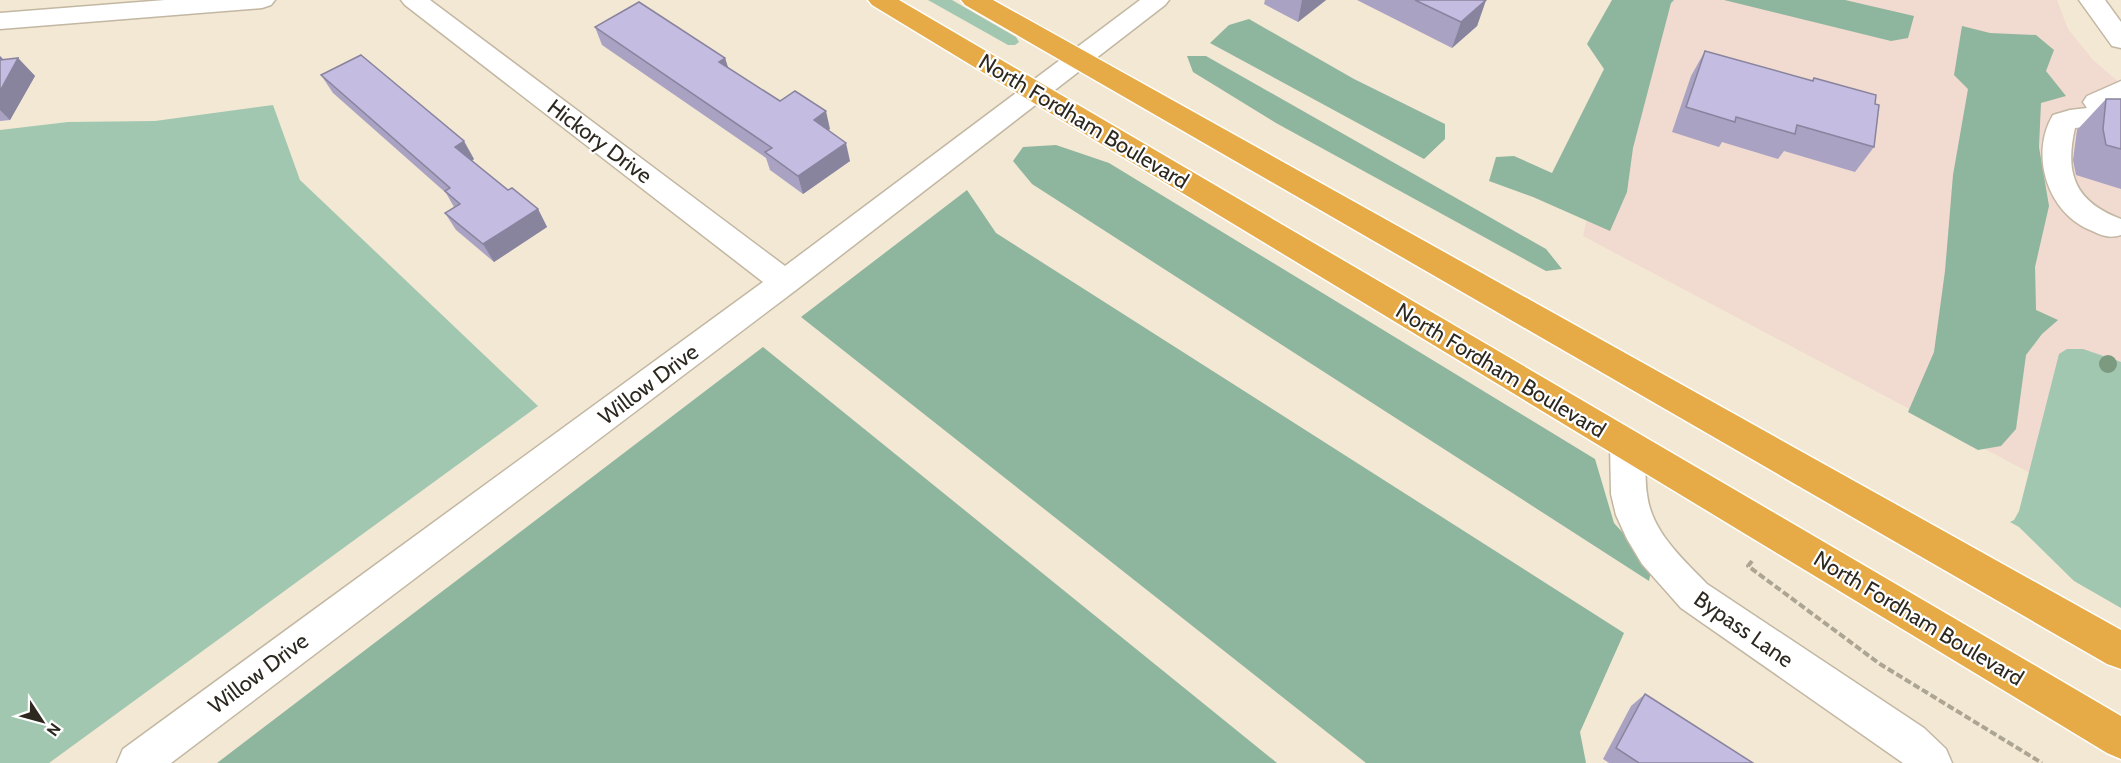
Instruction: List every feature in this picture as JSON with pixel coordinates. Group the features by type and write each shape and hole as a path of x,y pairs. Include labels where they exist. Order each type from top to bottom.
{"highway":[{"name":"North Fordham Boulevard","path":"881,0 2121,739"},
{"path":"974,0 2121,651"}],"street":[{"path":"0,21 165,4 262,0"},
{"name":"Hickory Drive","path":"414,0 785,282"},
{"name":"Willow Drive","path":"137,763 785,282 1156,0"},
{"path":"2092,0 2121,40"},
{"path":"2097,102 2121,90"},
{"path":"2112,227 2083,213 2071,202 2066,193 2059,169 2060,130 2063,122 2073,117 2089,117 2121,126"},
{"name":"Bypass Lane","path":"1627,445 1630,501 1639,529 1670,572 1694,596 1910,742 1932,763"}],"path":[{"path":"1748,566 1880,664 2042,763"}],"shaded area":[{"path":"1638,0 2057,0 2068,29 2093,60 2121,84 2121,521 1583,236"}],"green space":[{"path":"928,0 952,0 1016,37 1019,42 1015,45 1008,45"},
{"path":"1612,0 1674,0 1671,3 1633,148 1627,192 1610,231 1533,197 1489,181 1496,157 1514,156 1552,173 1604,69 1587,44"},
{"path":"1724,0 1845,0 1914,16 1908,38 1891,41"},
{"path":"1249,19 1354,79 1445,124 1445,139 1424,159 1210,43 1229,25"},
{"path":"1962,26 1990,33 2036,35 2054,50 2046,71 2066,96 2041,103 2039,147 2049,206 2035,267 2036,310 2058,320 2042,334 2026,355 2016,429 2001,446 1978,450 1908,412 1934,352 1945,271 1953,175 1968,89 1954,75"},
{"path":"1187,56 1206,56 1546,249 1562,269 1546,271 1276,123 1193,72"},
{"path":"273,105 300,180 538,406 49,763 0,763 0,130 68,122 155,121"},
{"path":"1056,145 1109,163 1595,459 1614,523 1652,565 1649,581 1032,184 1013,161 1023,147"},
{"path":"967,190 996,233 1624,633 1580,732 1586,763 1366,763 801,317"},
{"path":"763,347 1277,763 217,763"},
{"path":"2067,349 2083,349 2121,362 2121,608 2074,581 2019,527 2010,522 2014,520 2019,511 2059,354"}],"building":[{"path":"1415,0 1486,0 1461,22"},
{"path":"639,2 725,58 719,62 780,101 795,91 826,111 814,120 846,143 798,176 765,152 772,148 595,27"},
{"path":"1705,51 1813,81 1814,78 1876,95 1875,104 1879,105 1874,147 1797,125 1795,134 1736,117 1735,122 1686,107"},
{"path":"361,55 464,141 455,147 508,190 512,188 538,209 483,244 445,213 460,204 445,191 450,188 321,75"},
{"path":"18,58 0,91 0,60"},
{"path":"2106,99 2121,99 2121,149 2106,145 2103,129"},
{"path":"1645,694 1753,763 1639,763 1616,748"}]}
